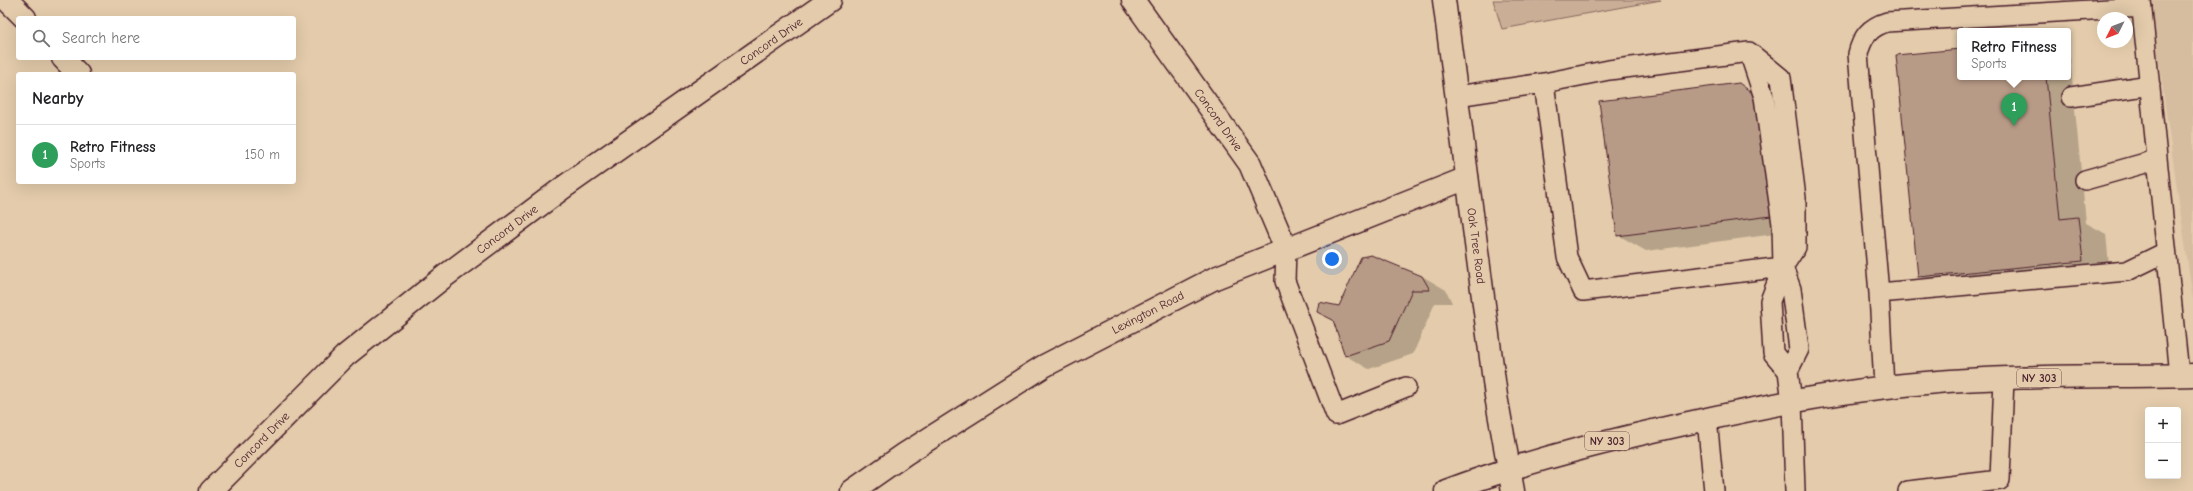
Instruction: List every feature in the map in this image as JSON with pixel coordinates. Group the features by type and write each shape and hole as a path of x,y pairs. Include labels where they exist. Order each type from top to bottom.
{"street":[{"path":"7,0 23,16"},
{"name":"Concord Drive","path":"211,491 345,356 445,276 571,182 830,0"},
{"name":"Concord Drive","path":"1133,0 1250,164 1286,249"},
{"name":"Oak Tree Road","path":"1444,0 1496,396 1513,491"},
{"path":"65,60 76,72"},
{"name":"Lexington Road","path":"852,491 905,454 1044,366 1215,278 1467,178"},
{"name":"NY 303","path":"1446,491 1508,469 1574,449 1707,419 1792,402 1884,387 2004,378 2186,375"}],"lane":[{"path":"1884,387 1879,293 1858,54 1861,42 1876,25 1887,22 2142,4 2166,252 2186,375"},
{"path":"1457,96 1544,83 1609,70 1749,52 1781,78 1796,198 1796,247 1783,267 1770,301 1774,353 1788,371 1792,402 1796,491"},
{"path":"1544,83 1567,257 1583,291 1783,267"},
{"path":"2071,97 2150,85"},
{"path":"2085,180 2156,160"},
{"path":"1286,249 1285,281 1336,415 1406,387"},
{"path":"1879,293 2127,271 2166,252"},
{"path":"1783,267 1791,289 1799,349 1788,371"},
{"path":"1908,491 2001,486 2004,378"},
{"path":"1707,419 1714,491"}],"shaded area":[{"path":"1493,0 1661,0 1502,29"},
{"path":"2150,0 2193,0 2193,299"}],"building":[{"path":"1957,49 1957,80 2046,80 2060,219 2078,217 2083,261 1918,277 1896,55"},
{"path":"1739,83 1755,95 1771,216 1617,236 1599,101"},
{"path":"1371,255 1422,276 1430,290 1412,290 1389,341 1345,356 1333,320 1317,312 1319,302 1339,306 1361,257"}],"place":[{"name":"Retro Fitness","path":"2014,126"}]}
